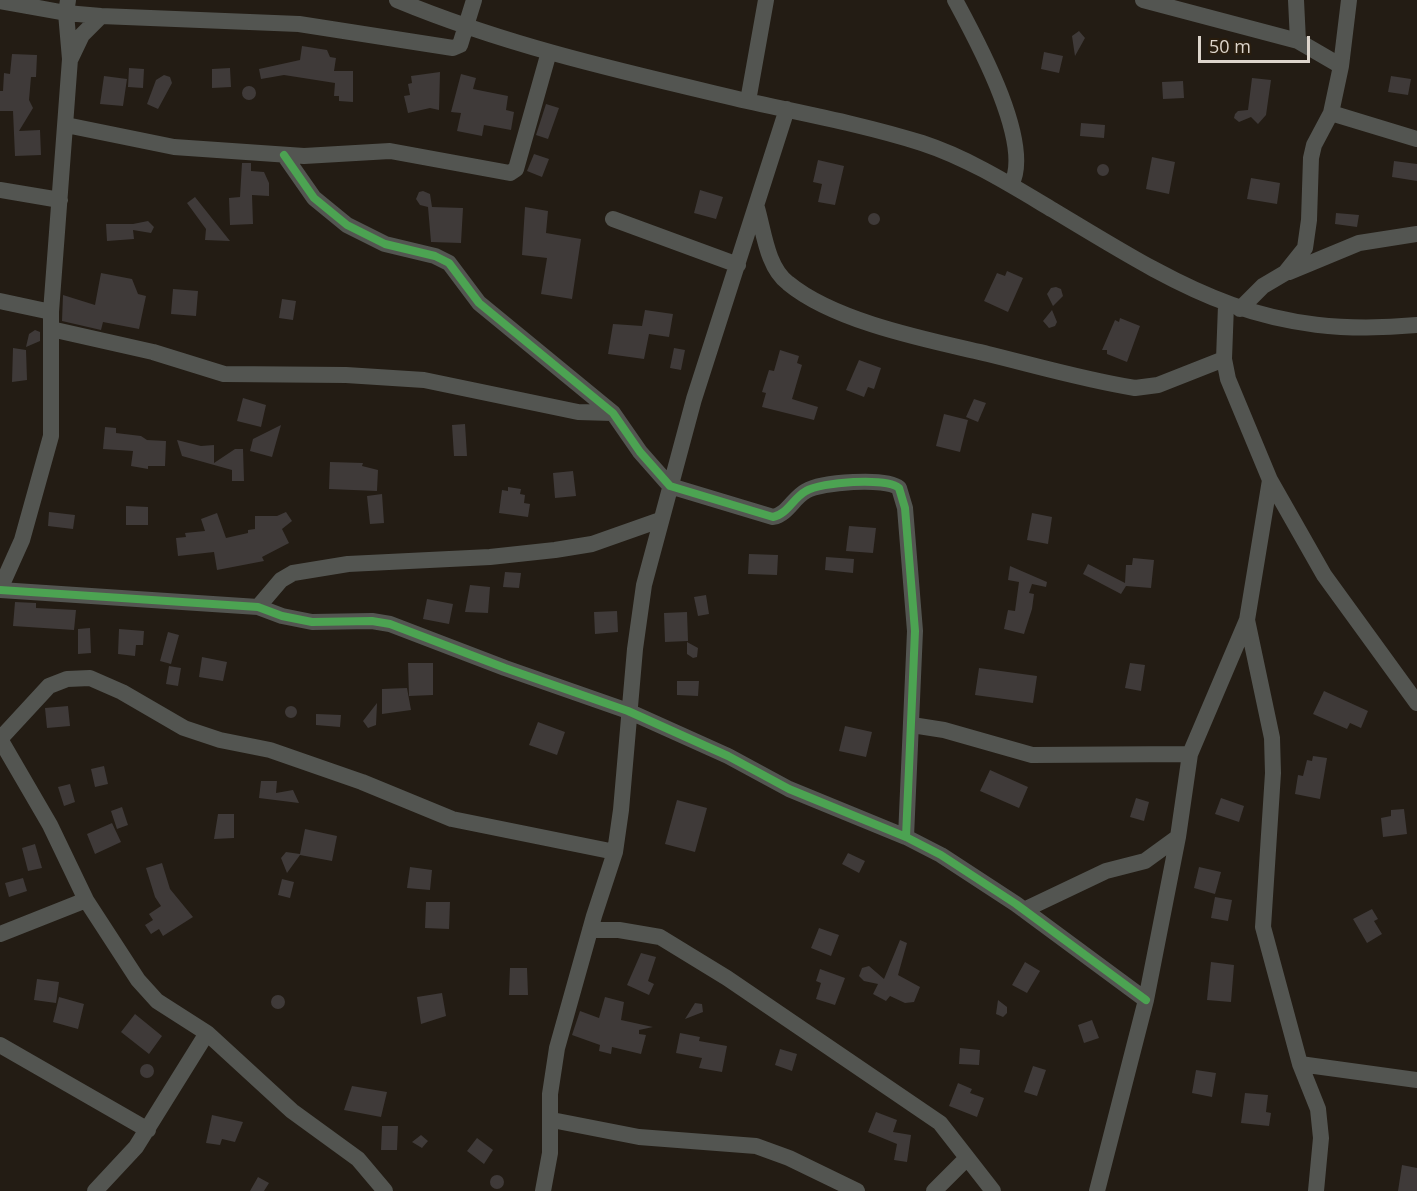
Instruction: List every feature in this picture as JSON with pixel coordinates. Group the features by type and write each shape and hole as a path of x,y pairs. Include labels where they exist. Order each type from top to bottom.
{"street":[{"path":"0,0 67,6 101,16 307,25 453,48 460,45 474,0"},
{"path":"397,0 466,27 549,52 924,143 951,154 1011,185 1144,266 1233,307 1272,319 1339,329 1417,325"},
{"path":"748,101 766,0"},
{"path":"955,0 987,59 1011,130 1018,162 1011,185"},
{"path":"1143,0 1298,41 1341,66"},
{"path":"1296,0 1298,41"},
{"path":"1285,273 1305,248 1309,228 1311,158 1314,145 1331,113 1341,66 1349,0"},
{"path":"67,6 70,59 51,320 50,445 31,499 22,540 0,589 258,607 282,616 312,622 372,621 390,624 505,668 628,711 728,756 789,789 906,837 970,873 1146,1000"},
{"path":"70,59 82,35 101,16"},
{"path":"66,125 174,147 284,155 390,151 508,174 513,172 549,52"},
{"path":"543,1191 550,1153 552,1120 550,1094 557,1048 590,930 615,852 621,810 628,711 644,585 694,399 787,109"},
{"path":"1331,113 1417,139"},
{"path":"284,155 303,185 330,213 373,240 435,256 449,263 457,270 479,303 613,413 640,453 670,486 773,517 785,512 796,497 821,486 889,483 899,488 905,508 915,608 906,837"},
{"path":"0,190 60,200"},
{"path":"757,208 771,259 777,272 787,283 832,308 875,324 958,347 1134,388 1158,385 1224,359"},
{"path":"613,219 738,265"},
{"path":"1417,234 1359,243 1311,265 1285,273 1263,286 1233,307 1224,359 1235,402 1270,480 1324,574 1417,703"},
{"path":"0,301 51,320 224,374 356,376 424,380 578,412 613,413"},
{"path":"1096,1191 1146,1000 1178,837 1190,754 1247,620 1270,480"},
{"path":"258,607 281,580 292,573 348,564 490,557 555,550 592,544 660,520"},
{"path":"1247,620 1272,738 1273,773 1263,927 1300,1064 1318,1109 1321,1124 1316,1191"},
{"path":"385,1191 358,1160 292,1111 207,1033 158,1001 138,980 86,900 50,825 0,739 49,686 67,679 90,678 122,692 184,728 220,740 270,750 362,782 452,819 615,852"},
{"path":"912,725 944,730 1040,756 1190,754"},
{"path":"1024,910 1098,874 1145,861 1178,837"},
{"path":"0,934 86,900"},
{"path":"590,930 619,930 660,937 727,978 940,1122 993,1191"},
{"path":"95,1191 136,1147 207,1033"},
{"path":"0,1045 148,1130"},
{"path":"1300,1064 1417,1080"},
{"path":"552,1120 639,1137 756,1146 789,1158 857,1191"},
{"path":"934,1191 967,1158"}],"building":[{"path":"1079,31 1085,38 1075,56 1072,36"},
{"path":"302,46 327,50 330,57 336,58 334,71 353,71 353,102 339,101 339,96 334,96 335,83 284,75 261,79 259,69 300,60"},
{"path":"1044,52 1063,56 1059,73 1041,69"},
{"path":"12,54 37,55 36,77 31,77 29,100 33,108 19,131 40,130 41,155 15,156 13,111 0,111 0,91 3,91 4,73 10,74"},
{"path":"129,68 144,69 143,88 128,87"},
{"path":"230,68 231,87 212,88 212,69"},
{"path":"440,72 439,110 430,108 408,113 404,96 410,95 408,84 412,83 411,76"},
{"path":"461,74 476,78 473,89 508,96 506,110 514,112 511,130 484,125 482,136 457,131 461,113 451,112"},
{"path":"164,75 170,77 172,83 158,109 147,104 156,80"},
{"path":"104,76 127,79 123,106 100,104"},
{"path":"1391,76 1411,79 1408,95 1388,92"},
{"path":"1252,78 1271,80 1266,115 1258,124 1251,117 1239,122 1234,118 1238,111 1248,110"},
{"path":"1183,81 1184,98 1163,99 1162,82"},
{"path":"246,86 252,86 256,93 252,100 246,100 242,96 242,90"},
{"path":"546,104 559,108 548,139 536,135"},
{"path":"1081,123 1105,125 1104,138 1080,136"},
{"path":"534,154 549,159 542,177 527,171"},
{"path":"1152,157 1175,162 1169,194 1146,189"},
{"path":"818,160 844,166 835,205 818,202 822,184 813,182"},
{"path":"1394,161 1417,164 1417,181 1392,177"},
{"path":"242,163 251,163 251,171 264,172 269,183 269,196 252,195 253,224 230,225 229,198 240,197"},
{"path":"1105,164 1109,170 1105,176 1101,176 1097,168"},
{"path":"1251,178 1280,183 1277,204 1247,199"},
{"path":"700,190 723,197 716,219 694,213"},
{"path":"419,192 430,194 432,207 463,208 461,243 431,242 428,207 420,205 416,199"},
{"path":"195,197 230,241 205,240 206,229 187,203"},
{"path":"525,207 548,211 546,233 581,239 572,299 541,294 547,258 522,255"},
{"path":"876,213 879,214 879,224 872,225 869,224 868,217 869,214"},
{"path":"1336,213 1359,215 1357,227 1335,224"},
{"path":"148,221 154,227 151,233 133,230 134,239 107,241 106,224 133,224"},
{"path":"1007,271 1023,278 1008,312 984,301 997,273 1005,276"},
{"path":"101,273 132,279 138,294 146,296 139,329 103,322 101,330 62,321 63,295 95,305"},
{"path":"1051,288 1061,289 1063,296 1053,306 1047,294"},
{"path":"173,289 198,291 196,316 171,314"},
{"path":"282,299 296,301 293,320 279,318"},
{"path":"645,310 673,314 669,337 649,334 644,359 608,354 613,324 642,326"},
{"path":"1052,310 1057,322 1055,326 1049,328 1043,321"},
{"path":"1120,318 1140,326 1127,362 1107,354 1107,350 1102,350 1115,320 1119,322"},
{"path":"35,330 40,332 40,341 26,347 29,334"},
{"path":"13,348 26,350 27,380 12,382"},
{"path":"674,348 685,350 681,370 670,368"},
{"path":"780,350 799,356 797,363 802,365 792,399 818,407 814,420 762,407 766,393 762,392 769,370 774,371"},
{"path":"859,360 881,368 874,389 868,387 864,397 846,390"},
{"path":"243,398 266,405 261,427 237,421"},
{"path":"974,399 986,403 978,422 966,417"},
{"path":"944,414 968,420 960,452 936,446"},
{"path":"465,424 467,456 454,456 452,425"},
{"path":"281,425 272,457 250,451 253,439"},
{"path":"105,427 116,428 116,433 141,436 147,440 166,441 165,466 148,466 148,469 131,466 133,451 103,449"},
{"path":"177,440 201,446 214,445 214,463 235,449 243,449 244,481 232,481 232,470 182,456"},
{"path":"330,462 363,463 362,466 378,470 377,491 329,489"},
{"path":"573,471 576,496 555,498 553,473"},
{"path":"508,487 521,489 520,494 525,495 524,503 530,504 528,517 499,513 502,490 508,491"},
{"path":"382,494 384,523 370,524 367,496"},
{"path":"126,506 148,507 148,525 126,525"},
{"path":"49,512 75,515 73,529 48,526"},
{"path":"286,512 292,521 282,529 289,543 262,557 264,561 217,570 214,552 178,556 176,538 186,537 185,533 205,531 201,519 217,513 226,538 255,529 255,516 277,516"},
{"path":"1032,513 1052,517 1048,544 1027,540"},
{"path":"849,526 876,528 873,553 846,551"},
{"path":"749,554 778,555 777,575 748,574"},
{"path":"826,557 854,559 853,573 825,570"},
{"path":"1133,558 1154,560 1151,588 1126,586 1121,594 1083,574 1088,564 1125,583 1126,565 1132,565"},
{"path":"1010,566 1047,582 1046,587 1032,584 1029,593 1034,594 1032,609 1024,634 1004,629 1008,610 1015,611 1019,582 1008,580"},
{"path":"505,572 521,573 519,588 503,587"},
{"path":"470,585 490,587 488,613 465,612"},
{"path":"706,595 709,614 698,616 694,597"},
{"path":"427,599 453,604 449,624 423,619"},
{"path":"15,602 36,603 36,608 76,610 74,630 13,626"},
{"path":"617,611 618,632 595,634 594,612"},
{"path":"687,612 688,641 665,642 664,613"},
{"path":"90,628 91,653 78,654 78,629"},
{"path":"119,629 144,631 143,645 136,645 135,656 118,654"},
{"path":"168,632 179,635 171,664 160,661"},
{"path":"687,642 698,648 697,657 693,658 687,654"},
{"path":"202,657 227,662 223,681 199,677"},
{"path":"408,663 433,663 433,695 409,696"},
{"path":"1130,663 1145,665 1141,691 1125,688"},
{"path":"169,666 181,668 178,686 166,684"},
{"path":"979,668 1037,676 1033,703 975,695"},
{"path":"677,681 699,681 698,696 677,695"},
{"path":"407,688 411,710 382,714 382,689"},
{"path":"1324,691 1368,711 1361,728 1350,723 1347,729 1313,714"},
{"path":"377,703 376,725 368,728 363,721"},
{"path":"68,706 70,726 47,728 45,708"},
{"path":"293,706 296,707 296,717 289,718 286,717 285,710 286,707"},
{"path":"316,714 341,715 340,727 316,725"},
{"path":"538,722 565,732 557,755 529,745"},
{"path":"845,726 872,732 866,757 839,751"},
{"path":"1313,756 1327,758 1320,799 1295,794 1298,775 1303,776 1307,760 1312,761"},
{"path":"104,766 108,784 95,787 91,769"},
{"path":"990,770 1028,787 1019,808 980,791"},
{"path":"261,781 277,781 276,793 293,790 299,803 259,798"},
{"path":"70,784 75,802 64,806 58,787"},
{"path":"1136,798 1149,802 1144,821 1130,817"},
{"path":"1221,798 1244,806 1239,822 1215,814"},
{"path":"677,800 707,808 695,852 665,844"},
{"path":"122,807 128,825 117,829 111,811"},
{"path":"1404,809 1407,834 1383,837 1381,818 1391,816 1391,810"},
{"path":"218,814 234,814 234,838 214,839"},
{"path":"112,823 121,842 95,854 87,834"},
{"path":"305,829 337,836 332,861 300,855 287,873 281,858 286,852 300,854"},
{"path":"35,844 42,868 28,871 22,848"},
{"path":"848,853 865,861 859,873 842,864"},
{"path":"162,863 170,889 193,917 163,936 159,929 151,934 145,925 153,920 149,914 161,906 155,897 146,868"},
{"path":"410,867 432,870 430,890 407,888"},
{"path":"1199,867 1221,872 1215,894 1194,888"},
{"path":"23,878 27,891 9,897 5,883"},
{"path":"282,879 294,882 290,898 278,895"},
{"path":"1215,897 1232,900 1228,921 1211,918"},
{"path":"426,902 450,902 449,929 425,928"},
{"path":"1372,909 1378,919 1374,921 1382,934 1367,943 1353,919"},
{"path":"819,928 839,935 831,956 811,948"},
{"path":"900,940 907,943 898,975 920,987 914,1002 905,1003 890,996 886,1001 873,994 878,984 864,981 859,976 862,968 869,966 884,979"},
{"path":"641,953 656,957 648,981 654,984 649,995 627,985"},
{"path":"1025,962 1040,971 1027,993 1012,985"},
{"path":"1211,962 1234,965 1231,1002 1207,1000"},
{"path":"510,968 527,968 528,995 509,995"},
{"path":"820,969 845,978 835,1005 816,999 821,983 816,981"},
{"path":"37,979 59,982 56,1003 34,1000"},
{"path":"442,993 446,1016 421,1024 417,997"},
{"path":"278,995 283,997 285,1002 283,1007 278,1009 273,1007 271,1002 273,997"},
{"path":"59,997 84,1004 78,1029 53,1022"},
{"path":"605,997 624,1002 621,1020 653,1027 639,1030 639,1034 646,1035 641,1054 612,1047 611,1054 599,1051 600,1045 572,1035 580,1011 599,1018"},
{"path":"998,1000 1007,1007 1007,1013 1003,1017 996,1014"},
{"path":"695,1003 702,1004 703,1012 685,1019"},
{"path":"135,1014 162,1036 149,1054 121,1032"},
{"path":"1092,1020 1099,1038 1084,1043 1078,1025"},
{"path":"680,1033 700,1037 699,1041 727,1046 722,1072 699,1068 702,1058 676,1053"},
{"path":"960,1048 980,1050 979,1065 959,1064"},
{"path":"780,1049 797,1054 792,1071 775,1065"},
{"path":"147,1064 152,1066 154,1071 152,1076 147,1078 142,1076 140,1071 142,1066"},
{"path":"1033,1066 1046,1070 1037,1096 1024,1092"},
{"path":"1196,1070 1216,1073 1212,1097 1192,1093"},
{"path":"958,1083 972,1089 970,1093 984,1098 977,1117 949,1106"},
{"path":"352,1086 387,1092 381,1117 344,1110"},
{"path":"1245,1093 1268,1095 1266,1112 1271,1113 1269,1126 1241,1123"},
{"path":"876,1112 897,1120 893,1132 911,1135 907,1162 894,1160 897,1144 868,1132"},
{"path":"212,1115 243,1122 235,1142 222,1139 220,1145 206,1143"},
{"path":"382,1126 398,1126 397,1150 381,1150"},
{"path":"421,1135 428,1141 422,1148 412,1142"},
{"path":"477,1138 493,1150 484,1164 467,1151"},
{"path":"1402,1165 1417,1168 1417,1191 1398,1191"},
{"path":"497,1175 502,1177 504,1182 502,1187 497,1189 492,1187 490,1182 492,1177"},
{"path":"258,1177 269,1183 264,1191 250,1191"}],"cycle path":[{"path":"284,155 314,198 347,225 385,244 435,256 449,263 479,303 613,413 640,452 670,486 773,517 783,513 806,491 825,485 868,482 899,488 905,508 915,631 906,837"},
{"path":"0,590 258,607 282,616 312,622 372,621 390,624 505,668 628,711 728,756 789,789 906,837 941,855 1016,904 1146,1000"}]}
